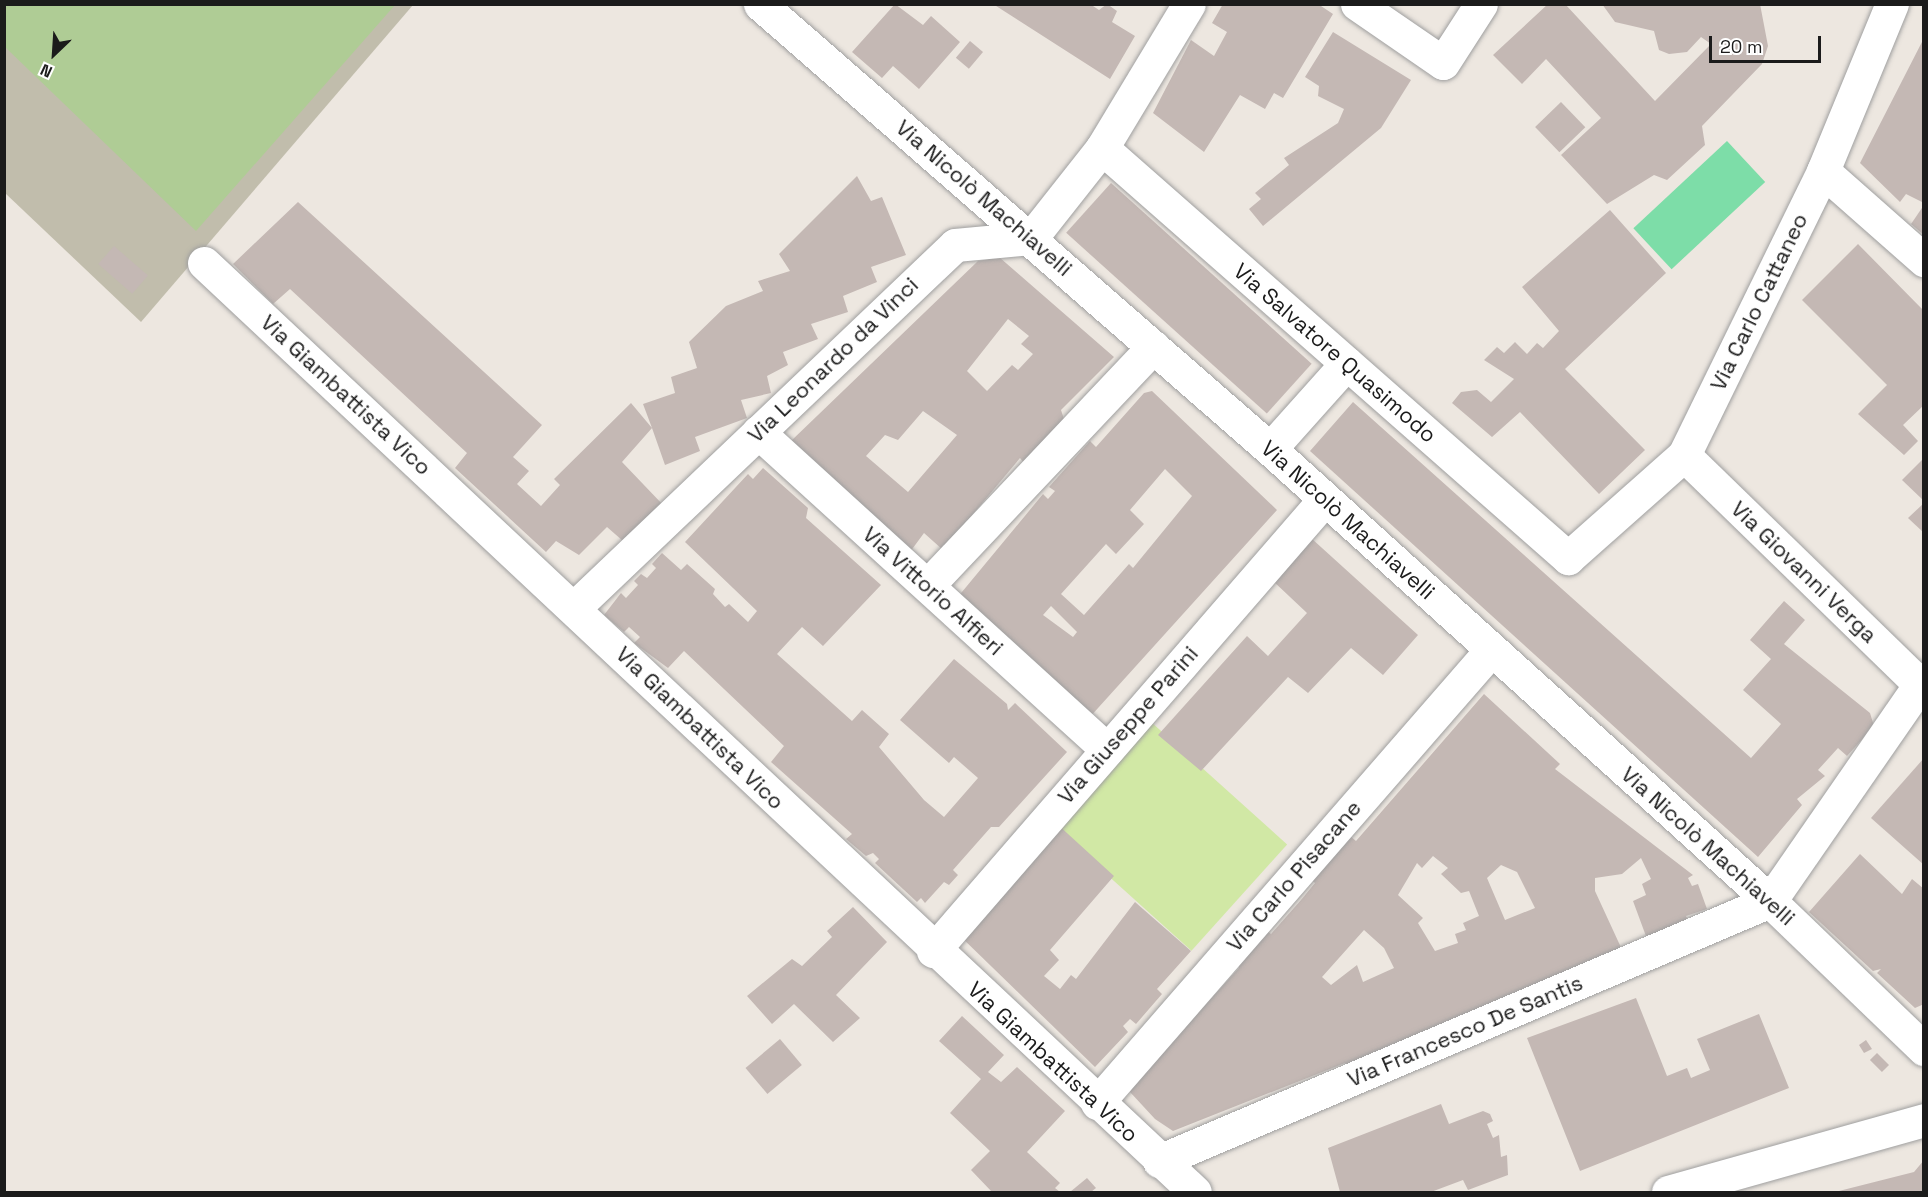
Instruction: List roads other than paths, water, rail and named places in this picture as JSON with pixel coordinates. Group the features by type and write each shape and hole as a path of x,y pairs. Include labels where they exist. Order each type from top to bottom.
{"street":[{"name":"Via Nicolò Machiavelli","path":"760,4 1031,238 1270,449 1770,901 1923,1049"},
{"path":"1031,238 1102,148 1190,4"},
{"path":"1357,4 1443,63 1481,4"},
{"name":"Via Carlo Cattaneo","path":"1568,558 1684,455 1823,171 1892,4"},
{"name":"Via Salvatore Quasimodo","path":"1102,148 1568,558"},
{"path":"1823,171 1923,260"},
{"name":"Via Leonardo da Vinci","path":"574,608 955,244 1031,238"},
{"name":"Via Giambattista Vico","path":"204,263 574,608 933,951 1195,1192"},
{"path":"928,585 1153,347"},
{"path":"1270,449 1347,363"},
{"name":"Via Vittorio Alfieri","path":"758,432 1107,750"},
{"name":"Via Giovanni Verga","path":"1684,455 1922,684"},
{"name":"Via Giuseppe Parini","path":"933,951 1324,500"},
{"name":"Via Carlo Pisacane","path":"1097,1103 1491,650"},
{"path":"1770,901 1922,684"},
{"name":"Via Francesco De Santis","path":"1159,1161 1770,901"},
{"path":"1668,1192 1923,1120"}]}
